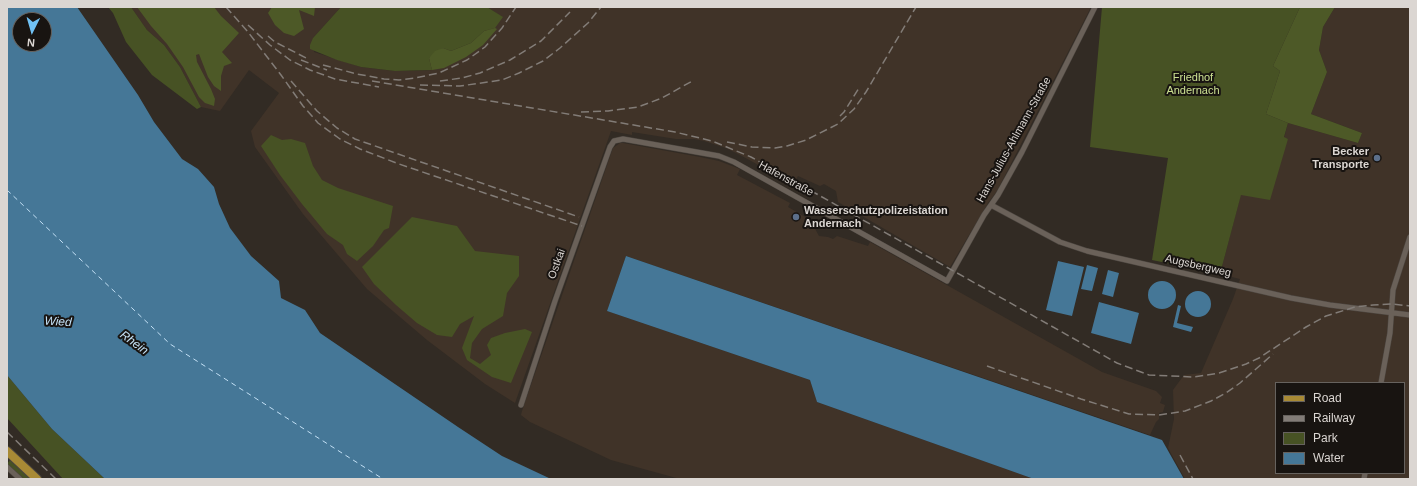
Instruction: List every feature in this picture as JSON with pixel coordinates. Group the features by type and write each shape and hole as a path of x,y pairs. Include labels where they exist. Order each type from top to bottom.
{"main road":[{"path":"7,451 37,479"}],"street":[{"name":"Hans-Julius-Ahlmann-Straße","path":"947,281 1022,152 1095,7"},
{"name":"Hafenstraße","path":"623,139 719,156 734,162 947,281"},
{"name":"Ostkai","path":"521,405 555,301 610,147 614,141 623,139"},
{"name":"Augsbergweg","path":"991,205 1060,242 1088,250 1291,298 1330,305 1410,315"},
{"path":"1381,382 1390,333 1393,290 1410,237"},
{"path":"7,468 19,478"}],"shaded area":[{"path":"131,7 341,7 313,38 314,52 361,67 409,71 432,70 429,58 443,48 451,51 471,43 502,17 487,7 1091,7 997,191 988,203 950,267 838,202 836,191 824,184 820,186 798,176 793,184 726,148 704,141 694,139 676,139 632,132 632,135 611,131 515,403 485,384 427,340 367,289 303,214 255,147 251,131 279,93 249,70 220,111 201,107 180,67 164,45 147,30"},
{"path":"1335,7 1410,7 1410,479 1185,479 1168,448 1174,419 1173,390 1184,375 1201,373 1240,279 1220,274 1241,194 1288,139 1284,138 1288,123 1358,143 1362,133 1311,114 1327,72 1319,50 1323,27"},
{"path":"620,143 719,161 740,169 737,175 790,203 788,207 814,222 813,225 819,236 833,239 837,236 868,246 870,242 1102,372 1156,391 1162,397 1160,403 1165,405 1163,412 1159,413 1159,419 1150,435 626,256 607,311 810,380 817,402 1034,479 680,479 611,460 530,422 521,415 522,411 613,148"}],"green space":[{"path":"108,7 131,7 147,30 164,45 180,67 201,107 197,109 152,75 126,42 113,13"},
{"path":"137,7 214,7 239,33 222,52 232,63 224,66 221,76 221,91 214,86 208,77 199,54 196,55 197,62 215,99 214,106 205,103 199,97 183,67 167,44"},
{"path":"272,7 315,7 314,16 299,10 304,29 294,36 284,33 275,25 268,13"},
{"path":"341,7 487,7 503,17 495,28 484,31 471,43 451,51 443,48 429,58 432,70 395,71 361,67 337,60 310,49 313,38"},
{"name":"Friedhof Andernach","path":"1102,7 1300,7 1273,66 1280,71 1266,114 1288,123 1284,137 1288,139 1270,200 1241,195 1220,274 1152,260 1168,158 1090,147"},
{"path":"1300,7 1335,7 1323,27 1319,50 1327,72 1311,114 1362,133 1358,143 1288,123 1266,114 1280,71 1273,66"},
{"path":"495,28 497,29 483,45 466,57 444,68 432,70 429,58 435,51 443,48 451,51 471,43 484,31"},
{"path":"271,135 282,140 291,139 305,143 313,166 322,180 338,188 393,206 389,228 384,230 373,246 357,261 347,254 343,245 327,234 280,175 261,146"},
{"path":"412,217 457,226 475,251 519,256 519,276 507,293 503,316 482,329 472,343 470,358 480,364 491,355 487,345 491,338 505,333 525,329 532,332 511,383 492,377 467,360 462,348 474,316 460,324 452,337 437,335 417,323 396,305 374,284 362,267"},
{"path":"7,375 52,429 105,479 63,479 7,418"},
{"path":"10,460 31,479 21,479 7,467"}],"water":[{"path":"7,7 77,7 138,95 154,122 182,159 198,169 214,187 219,204 230,228 251,256 279,281 281,298 305,310 320,333 458,427 502,456 551,479 105,479 52,429 7,375"},
{"path":"626,256 1162,440 1184,479 1034,479 817,402 810,380 607,311"},
{"path":"1058,261 1084,267 1072,316 1046,310"},
{"path":"1087,265 1098,268 1092,291 1081,289"},
{"path":"1108,270 1119,273 1113,297 1102,294"},
{"path":"1162,281 1172,285 1176,295 1172,305 1162,309 1152,305 1148,295 1152,285"},
{"path":"1198,291 1208,294 1211,304 1208,314 1198,317 1188,314 1185,304 1188,294"},
{"path":"1099,302 1139,313 1131,344 1091,333"},
{"path":"1178,305 1181,306 1177,323 1193,327 1191,332 1173,327"}],"ferry route":[{"path":"7,190 170,344 383,479"}],"railway":[{"path":"226,7 248,32 303,106 318,123 340,139 360,149 399,164 582,226"},
{"path":"323,65 384,79 399,80 439,73 467,60 485,47 502,28 516,7"},
{"path":"420,85 460,86 502,80 519,73 543,61 560,48 588,23 601,7"},
{"path":"727,142 752,147 775,148 806,140 838,124 854,109 866,92 916,7"},
{"path":"440,81 462,78 480,73 510,60 541,41 570,12"},
{"path":"248,25 270,45 290,60 310,70 335,79 379,87"},
{"path":"268,36 275,42 308,59"},
{"path":"301,60 327,70"},
{"path":"581,112 608,111 638,107 662,98 694,80"},
{"path":"291,81 317,111 337,128 355,139 579,217"},
{"path":"372,81 675,132 712,141 751,157 1117,363 1149,375 1194,377 1219,373 1259,358 1306,327 1326,316 1355,307 1392,304 1410,306"},
{"path":"840,116 859,88"},
{"path":"987,366 1129,414 1159,415 1185,411 1211,401 1226,393 1240,383 1273,354"},
{"path":"7,432 56,479"},
{"path":"1180,455 1193,479"}],"place":[{"name":"Becker Transporte","path":"1377,158"},
{"name":"Wasserschutzpolizeistation Andernach","path":"796,217"}],"water label":[{"name":"Wied","path":"58,322"},
{"name":"Rhein","path":"134,343"}]}
